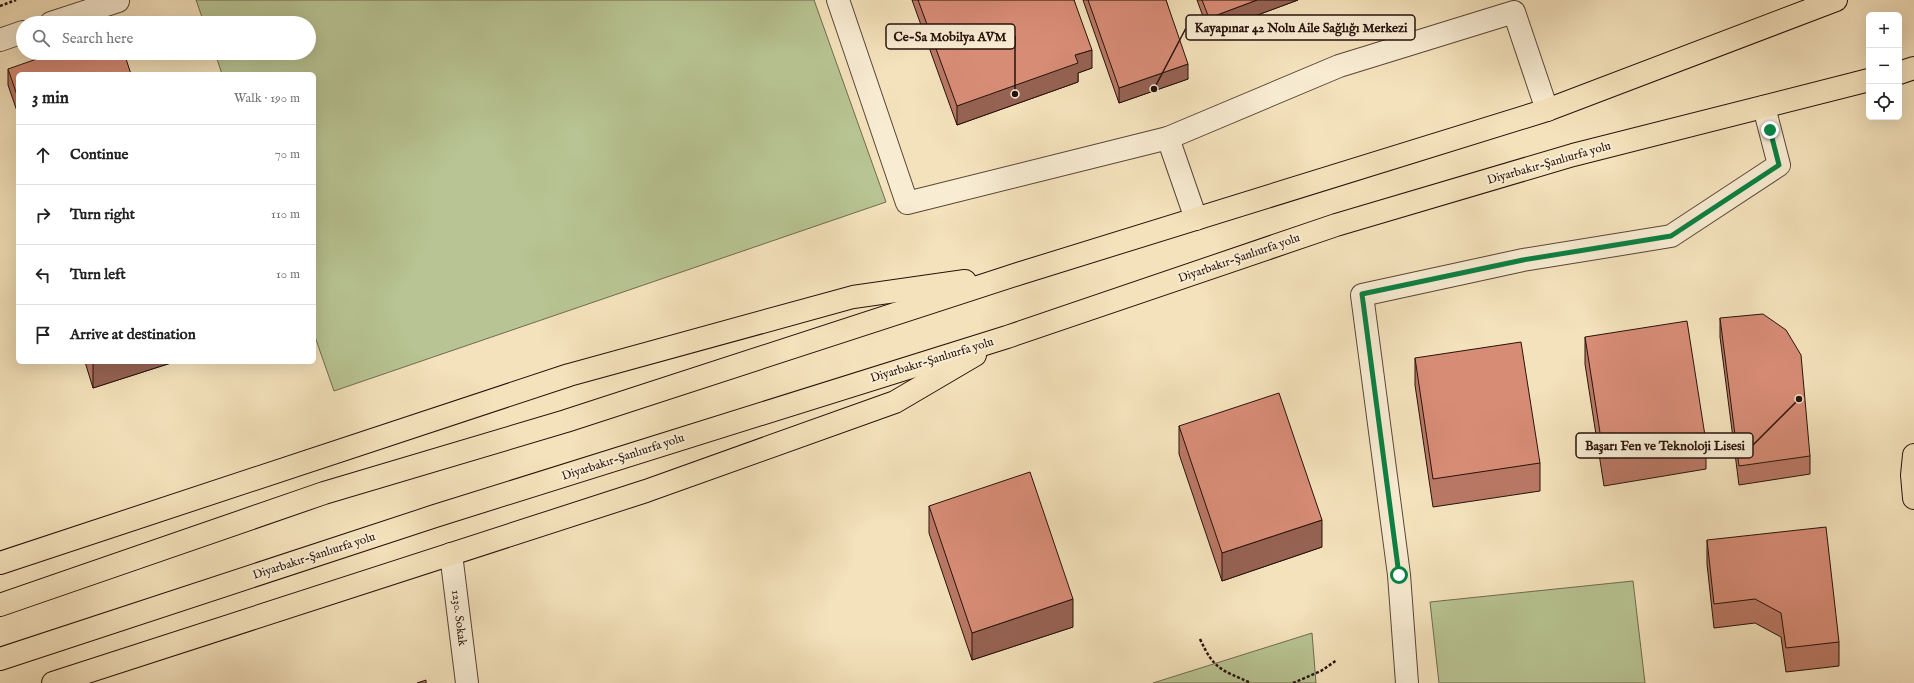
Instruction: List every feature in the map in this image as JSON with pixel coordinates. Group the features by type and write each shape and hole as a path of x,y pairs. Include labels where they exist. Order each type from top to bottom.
{"main road":[{"path":"0,605 324,493 566,421 1022,273 1547,110 1836,0"},
{"path":"1902,72 1914,68"},
{"name":"Diyarbakır-Şanlıurfa yolu","path":"0,659 435,516 1007,337 1336,224 1572,155 1866,81"},
{"path":"0,563 568,375 853,297 1022,273"},
{"path":"52,683 646,491 895,402 1007,337"},
{"path":"1914,455 1912,475 1914,498"}],"street":[{"path":"838,0 907,203 1168,138 1339,66 1514,12 1547,110"},
{"path":"72,16 118,1"},
{"path":"0,40 16,34"},
{"path":"1407,683 1399,575 1362,294 1523,260 1671,236 1779,165 1764,107"},
{"path":"1168,138 1196,220"},
{"name":"1230. Sokak","path":"451,554 467,683"}],"path":[{"path":"0,6 16,0"},
{"path":"1200,639 1209,657 1220,668 1251,683"},
{"path":"1293,683 1321,671 1337,660"}],"green space":[{"path":"196,0 814,0 886,202 334,391 316,340 316,72 221,72 217,60 316,60 316,16 202,16"},
{"path":"1633,581 1645,683 1439,683 1430,602"},
{"path":"1312,633 1316,683 1153,683"}],"building":[{"path":"918,0 1074,0 1092,50 1075,55 1078,63 957,106"},
{"path":"1088,0 1166,0 1188,64 1119,88"},
{"path":"1202,0 1257,0 1209,18"},
{"path":"34,60 126,60 130,72 16,72 16,92 8,69"},
{"path":"1763,314 1786,330 1801,355 1810,456 1739,466 1720,318"},
{"path":"1687,321 1706,442 1604,458 1585,337"},
{"path":"1521,342 1540,463 1433,479 1415,358"},
{"path":"1279,393 1322,520 1222,553 1179,426"},
{"path":"1030,472 1073,599 972,633 929,506"},
{"path":"1826,527 1839,642 1786,648 1781,613 1755,599 1714,604 1707,540"},
{"path":"426,680 426,683 417,683"}],"place":[{"name":"Kayapınar 42 Nolu Aile Sağlığı Merkezi","path":"1154,89"},
{"name":"Ce-Sa Mobilya AVM","path":"1015,94"},
{"name":"Başarı Fen ve Teknoloji Lisesi","path":"1799,399"}],"route":[{"path":"1399,575 1362,294 1523,260 1671,236 1779,165 1770,130"}]}
